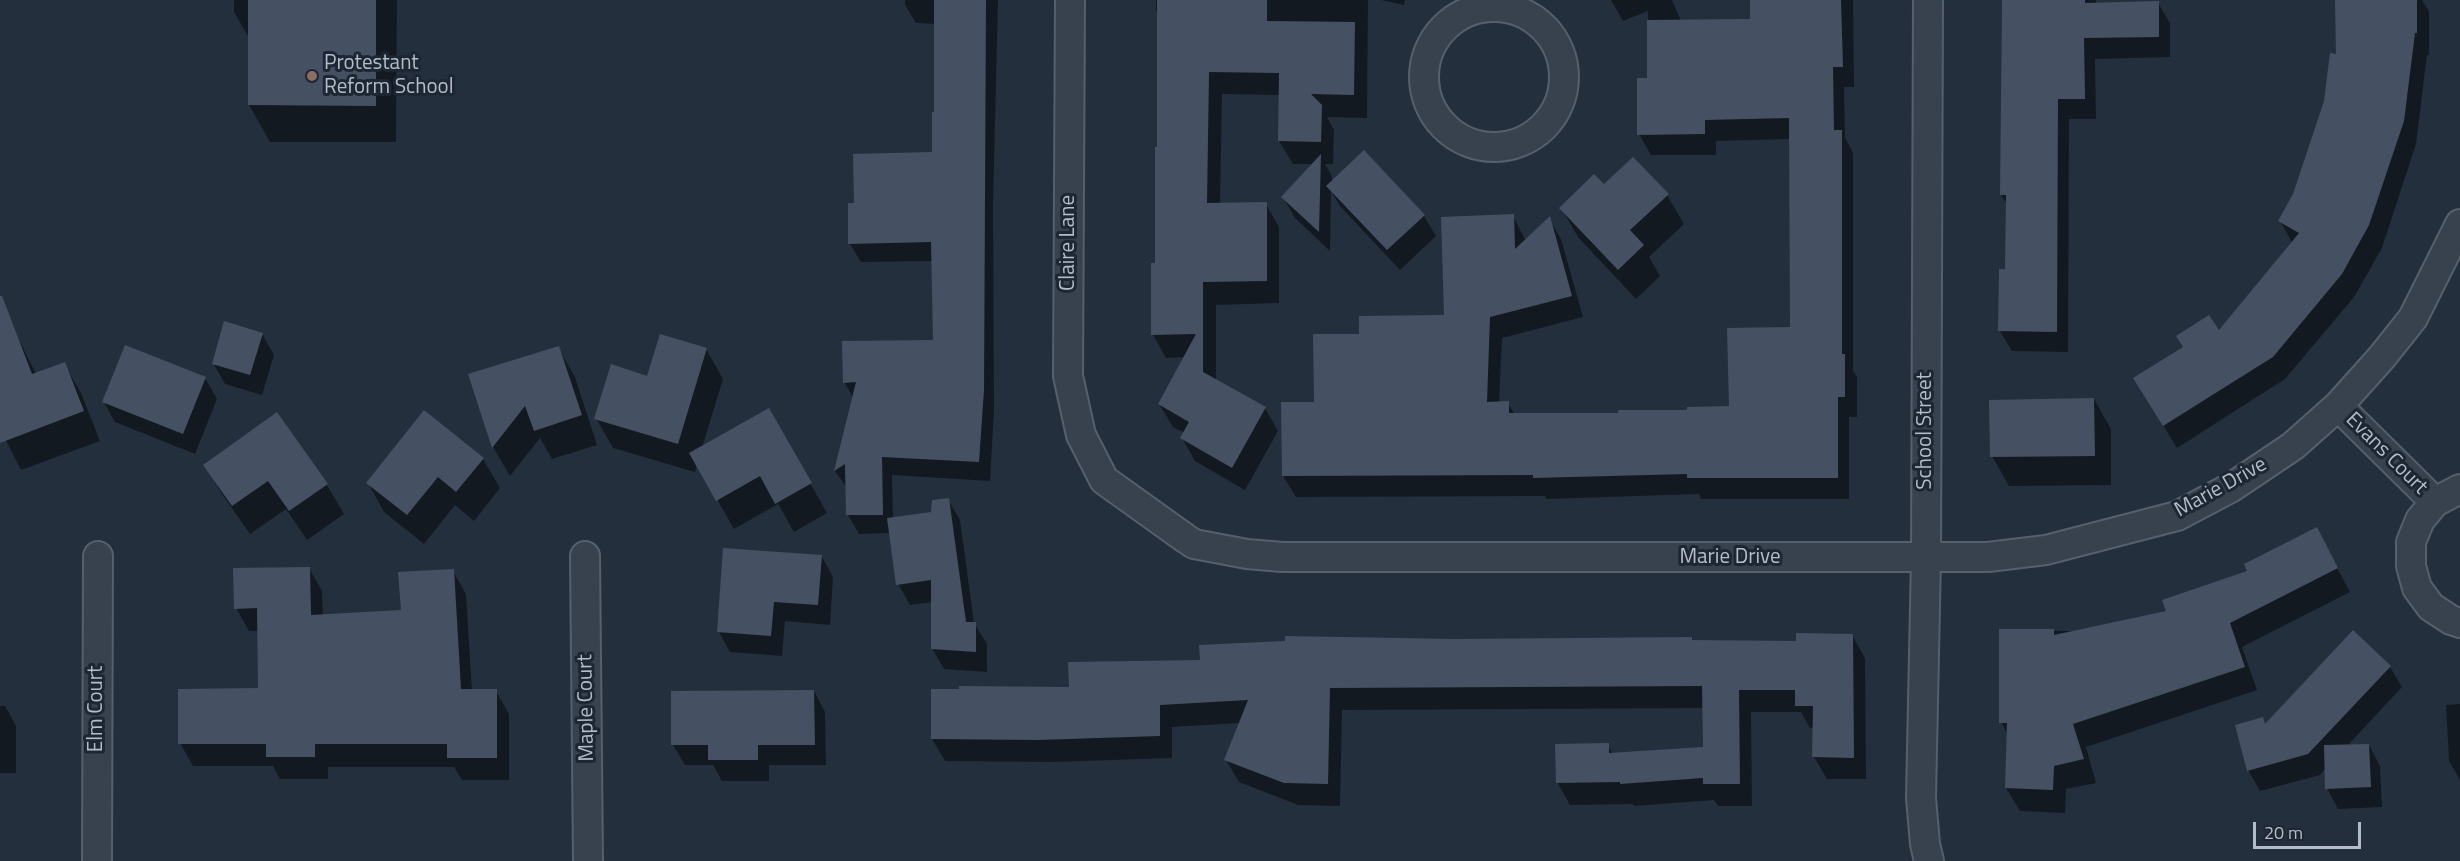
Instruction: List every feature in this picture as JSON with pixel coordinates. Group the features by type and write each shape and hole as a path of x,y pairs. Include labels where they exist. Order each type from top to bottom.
{"street":[{"name":"Claire Lane","path":"1070,0 1068,376 1081,435 1104,480"},
{"name":"School Street","path":"1928,0 1926,558 1921,798 1925,844 1929,861"},
{"path":"1492,3 1534,19 1551,35 1561,55 1564,77 1561,99 1551,119 1535,134 1515,144 1493,147 1469,143 1448,130 1433,112 1425,89 1425,65 1433,43 1448,24 1468,12 1492,3"},
{"name":"Marie Drive","path":"1104,480 1194,544 1247,554 1282,557 1926,558 1988,557 2046,550 2177,516 2232,487 2293,446 2338,406 2413,318 2460,224"},
{"name":"Evans Court","path":"2338,406 2434,502"},
{"name":"Evans Court","path":"2460,489 2434,502 2420,520 2411,542 2411,566 2417,588 2431,607 2451,620 2460,622"},
{"name":"Maple Court","path":"585,555 588,861"},
{"name":"Elm Court","path":"97,861 98,556"}],"building":[{"name":"Protestant Reform School","path":"248,0 376,0 376,106 248,105"},
{"path":"934,0 986,0 984,390 979,462 882,457 883,515 846,515 845,464 834,471 856,382 843,383 842,341 933,340 931,242 848,244 848,203 854,203 853,154 932,152"},
{"path":"1157,0 1267,0 1267,21 1355,22 1354,95 1311,94 1322,105 1321,142 1278,141 1279,73 1209,72 1207,203 1267,202 1267,281 1203,282 1203,372 1266,407 1232,468 1180,438 1189,422 1158,404 1196,334 1151,335 1151,263 1155,263"},
{"path":"1750,0 1841,0 1843,67 1833,67 1834,130 1842,130 1842,354 1845,354 1845,397 1838,397 1838,478 1687,478 1687,474 1533,478 1533,475 1282,476 1281,402 1314,402 1313,334 1359,334 1359,316 1444,315 1441,217 1514,214 1515,249 1550,216 1572,296 1490,317 1487,402 1509,401 1509,413 1618,413 1618,410 1687,410 1687,407 1729,406 1727,328 1790,327 1789,118 1705,120 1705,134 1637,135 1637,78 1647,78 1647,20 1750,19"},
{"path":"2002,0 2085,0 2085,3 2159,1 2159,37 2084,38 2085,99 2058,99 2057,332 1998,331 1999,269 2005,269 2006,195 2000,195"},
{"path":"2335,0 2417,0 2417,33 2415,33 2404,121 2369,225 2342,274 2273,357 2163,426 2133,378 2183,347 2176,336 2209,315 2219,330 2299,233 2278,221 2293,194 2324,101 2330,53 2336,54"},
{"path":"1364,150 1425,215 1387,250 1326,186"},
{"path":"1321,154 1319,232 1281,197"},
{"path":"1633,157 1669,194 1630,230 1644,245 1618,270 1559,208 1594,174 1604,184"},
{"path":"0,296 2,296 32,374 65,362 84,411 0,443"},
{"path":"224,321 263,333 250,375 212,364"},
{"path":"660,334 707,348 678,444 594,419 611,364 647,376"},
{"path":"125,345 206,377 183,434 102,402"},
{"path":"559,346 582,415 534,431 525,406 492,448 468,374"},
{"path":"2094,398 2095,456 1990,457 1989,400"},
{"path":"769,408 812,483 775,504 760,476 716,501 689,453"},
{"path":"424,410 484,458 456,492 438,477 407,515 366,483"},
{"path":"277,412 328,484 289,511 268,481 232,506 203,465"},
{"path":"949,498 966,622 976,622 976,652 931,649 931,580 896,585 887,518 931,512 932,500"},
{"path":"2317,527 2338,568 2230,623 2245,667 2073,724 2084,759 2054,766 2053,790 2005,788 2007,723 1999,723 1999,629 2054,629 2054,635 2166,611 2162,600 2247,571 2244,564"},
{"path":"723,548 822,555 818,605 774,602 771,636 717,632"},
{"path":"310,567 311,615 401,610 398,572 454,569 461,689 497,689 497,758 447,758 447,744 315,744 315,757 266,757 266,744 178,744 178,689 258,688 257,608 234,609 233,568"},
{"path":"2353,630 2391,666 2308,754 2247,771 2235,725 2263,717 2265,724"},
{"path":"1796,633 1853,634 1854,758 1812,757 1813,706 1795,706 1795,690 1739,690 1740,784 1703,784 1703,778 1620,784 1620,782 1556,783 1555,744 1609,743 1609,753 1703,747 1702,686 1330,688 1328,784 1284,783 1224,760 1248,700 1160,705 1160,736 1038,740 931,739 931,689 959,689 959,686 1069,687 1068,662 1200,660 1199,645 1285,641 1285,636 1455,639 1692,637 1692,640 1796,641"},
{"path":"814,690 815,745 758,745 758,760 708,760 708,745 671,745 671,691"},
{"path":"2369,744 2371,787 2325,789 2324,745"}],"place":[{"name":"Protestant Reform School","path":"312,76"}]}
